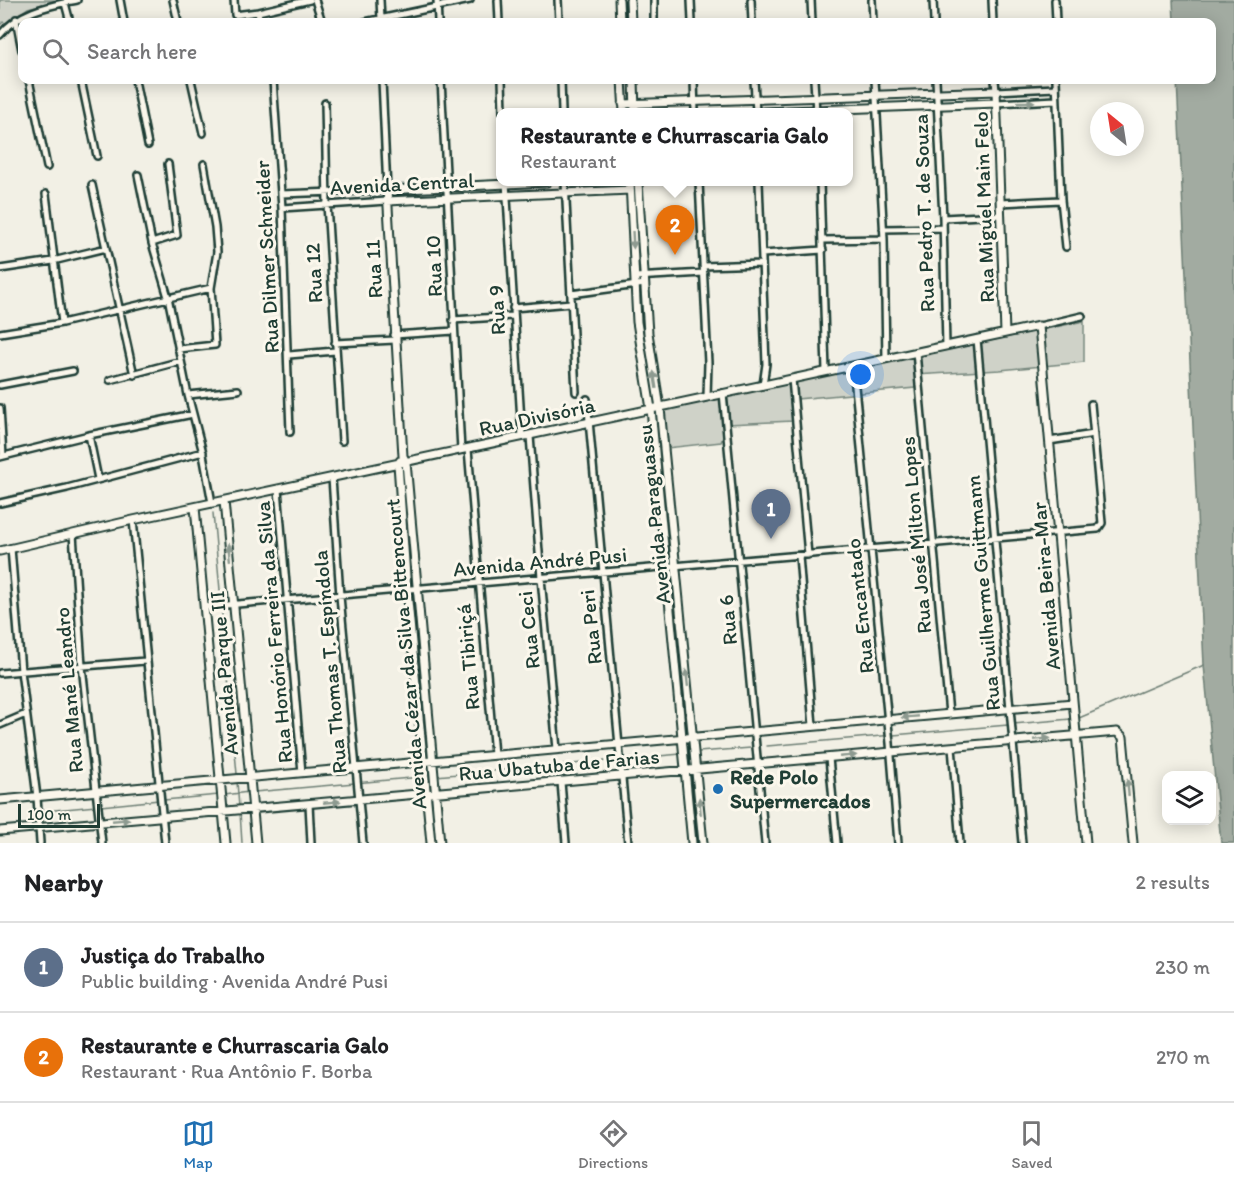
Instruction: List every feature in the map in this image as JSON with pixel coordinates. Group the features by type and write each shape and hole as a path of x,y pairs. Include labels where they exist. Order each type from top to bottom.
{"street":[{"path":"19,18 27,13 77,0"},
{"path":"120,0 123,18"},
{"path":"172,0 177,18"},
{"path":"234,0 235,15 310,0"},
{"path":"315,0 321,18"},
{"path":"380,0 381,18"},
{"path":"437,0 438,18"},
{"path":"386,18 470,0"},
{"path":"498,0 499,18"},
{"path":"558,0 559,18"},
{"path":"619,0 620,18"},
{"path":"630,0 631,18"},
{"path":"654,0 654,18"},
{"path":"691,0 692,18"},
{"path":"751,0 752,18"},
{"path":"811,0 812,18"},
{"path":"872,0 873,18"},
{"path":"933,0 934,18"},
{"path":"992,0 993,18"},
{"path":"1055,0 1056,18"},
{"path":"65,3 68,18"},
{"path":"258,12 259,18"},
{"path":"0,35 6,26 16,20 18,30"},
{"path":"30,84 47,166"},
{"path":"82,84 97,156"},
{"path":"136,84 148,145"},
{"path":"191,84 203,133"},
{"name":"Rua Dilmer Schneider","path":"273,84 282,208 290,432"},
{"name":"Rua 11","path":"382,84 394,337 403,460"},
{"name":"Rua 10","path":"441,84 453,320 464,449"},
{"path":"502,84 503,108"},
{"path":"561,84 562,108"},
{"path":"622,84 624,108"},
{"path":"633,84 635,108"},
{"path":"694,84 695,108"},
{"path":"754,84 756,108"},
{"path":"814,84 816,108"},
{"path":"875,84 884,239 886,359"},
{"name":"Rua Pedro T. de Souza","path":"936,84 943,218 946,346"},
{"name":"Rua Miguel Main Felo","path":"995,84 1005,333"},
{"path":"1056,84 1061,200 1066,246"},
{"path":"624,104 1056,88"},
{"path":"853,109 1056,100"},
{"name":"Rua 12","path":"325,103 327,204 342,441"},
{"path":"152,243 177,235 168,164"},
{"path":"178,349 215,345 211,288 217,252 204,164"},
{"path":"138,175 152,243 168,297 188,395 203,452 212,503"},
{"name":"Avenida Central","path":"281,194 496,183"},
{"path":"92,185 134,375"},
{"name":"Rua 9","path":"506,186 513,316 526,436"},
{"path":"565,186 576,392"},
{"name":"Avenida Central","path":"282,208 566,193 630,186"},
{"name":"Avenida Paraguassu","path":"630,186 635,277 642,282"},
{"name":"Avenida Paraguassu","path":"639,186 642,282 660,408 703,843"},
{"path":"699,186 708,363 707,397"},
{"path":"759,186 766,364 763,385"},
{"path":"820,186 826,372"},
{"path":"46,194 62,323"},
{"path":"1001,203 1061,200"},
{"path":"943,218 1001,214"},
{"path":"883,229 943,228"},
{"path":"823,240 884,239"},
{"path":"0,269 53,261 106,248"},
{"path":"762,254 823,250"},
{"path":"571,294 704,269 762,264"},
{"name":"Avenida Paraguassu","path":"642,282 637,322 651,410 692,843"},
{"path":"0,333 62,323 211,288"},
{"path":"513,308 571,303"},
{"path":"453,320 513,316"},
{"name":"Rua Divisória","path":"0,551 332,478 403,460 651,410 1082,316"},
{"name":"Avenida Beira-Mar","path":"1039,326 1086,843"},
{"path":"335,343 454,331"},
{"name":"Rua Guilherme Guittmann","path":"976,339 1022,843"},
{"path":"289,355 335,351"},
{"name":"Rua José Milton Lopes","path":"916,352 949,714"},
{"path":"110,380 181,361"},
{"name":"Rua Encantado","path":"853,366 898,843"},
{"path":"0,385 73,371"},
{"path":"792,379 808,555"},
{"path":"188,395 238,390"},
{"name":"Rua 6","path":"723,393 765,843"},
{"name":"Rua Peri","path":"587,399 623,776"},
{"path":"1050,441 1094,434 1091,404"},
{"path":"0,408 1,456 193,414"},
{"name":"Avenida André Pusi","path":"204,607 1098,529 1102,523 1094,434"},
{"path":"89,435 98,479"},
{"name":"Rua Ceci","path":"526,436 557,749"},
{"name":"Rua Tibiriçá","path":"464,449 494,755"},
{"path":"0,503 203,452"},
{"name":"Avenida Cézar da Silva Bittencourt","path":"403,460 434,761 431,790 431,843"},
{"name":"Avenida Cézar da Silva Bittencourt","path":"403,460 408,590 424,765 431,790 440,843"},
{"name":"Rua Thomas T. Espíndola","path":"332,478 340,596 363,843"},
{"name":"Rua Honório Ferreira da Silva","path":"278,489 302,772"},
{"name":"Avenida Parque III","path":"224,501 235,605 246,778 251,787 256,843"},
{"name":"Avenida Parque III","path":"195,507 224,780 222,789 226,809 226,843"},
{"path":"133,520 145,661 165,843"},
{"name":"Rua Mané Leandro","path":"73,534 82,666 102,843"},
{"path":"11,548 21,671 40,843"},
{"path":"799,556 813,726"},
{"path":"0,673 145,661"},
{"name":"Rua Ubatuba de Farias","path":"0,801 95,795 160,785 302,772 424,765 434,761 693,736 755,733 1011,708 1074,705"},
{"path":"0,725 26,714"},
{"name":"Rua Ubatuba de Farias","path":"0,831 99,819 309,804 359,796 561,782 696,766 758,764 891,753 1077,733 1117,732 1123,737 1133,843"},
{"path":"952,747 960,843"},
{"path":"829,758 837,843"},
{"path":"623,776 628,843"},
{"path":"561,782 566,843"},
{"path":"309,804 311,843"}],"shaded area":[{"path":"0,0 59,0 28,8 0,25"},
{"path":"1173,0 1234,0 1234,843 1221,843 1216,771 1214,771 1204,665 1177,84 1216,84 1216,18 1174,18"},
{"path":"1084,321 1084,362 915,375 915,388 797,399 793,421 728,424 721,442 667,448 662,410"}],"waterway":[{"path":"213,513 221,601"},
{"path":"222,614 237,774"},
{"path":"1079,718 1204,665"},
{"path":"1013,724 1071,719"},
{"path":"767,746 1008,725"},
{"path":"698,752 751,748"},
{"path":"625,759 681,754"},
{"path":"436,776 617,760"},
{"path":"254,792 422,777"},
{"path":"237,782 239,807"},
{"path":"224,795 249,792"},
{"path":"164,800 219,795"},
{"path":"101,806 159,800"},
{"path":"44,811 96,806"},
{"path":"240,812 242,843"}],"place":[{"name":"Restaurante e Churrascaria Galo","path":"675,255"},
{"name":"Justiça do Trabalho","path":"771,539"},
{"name":"Rede Polo Supermercados","path":"718,789"}]}
